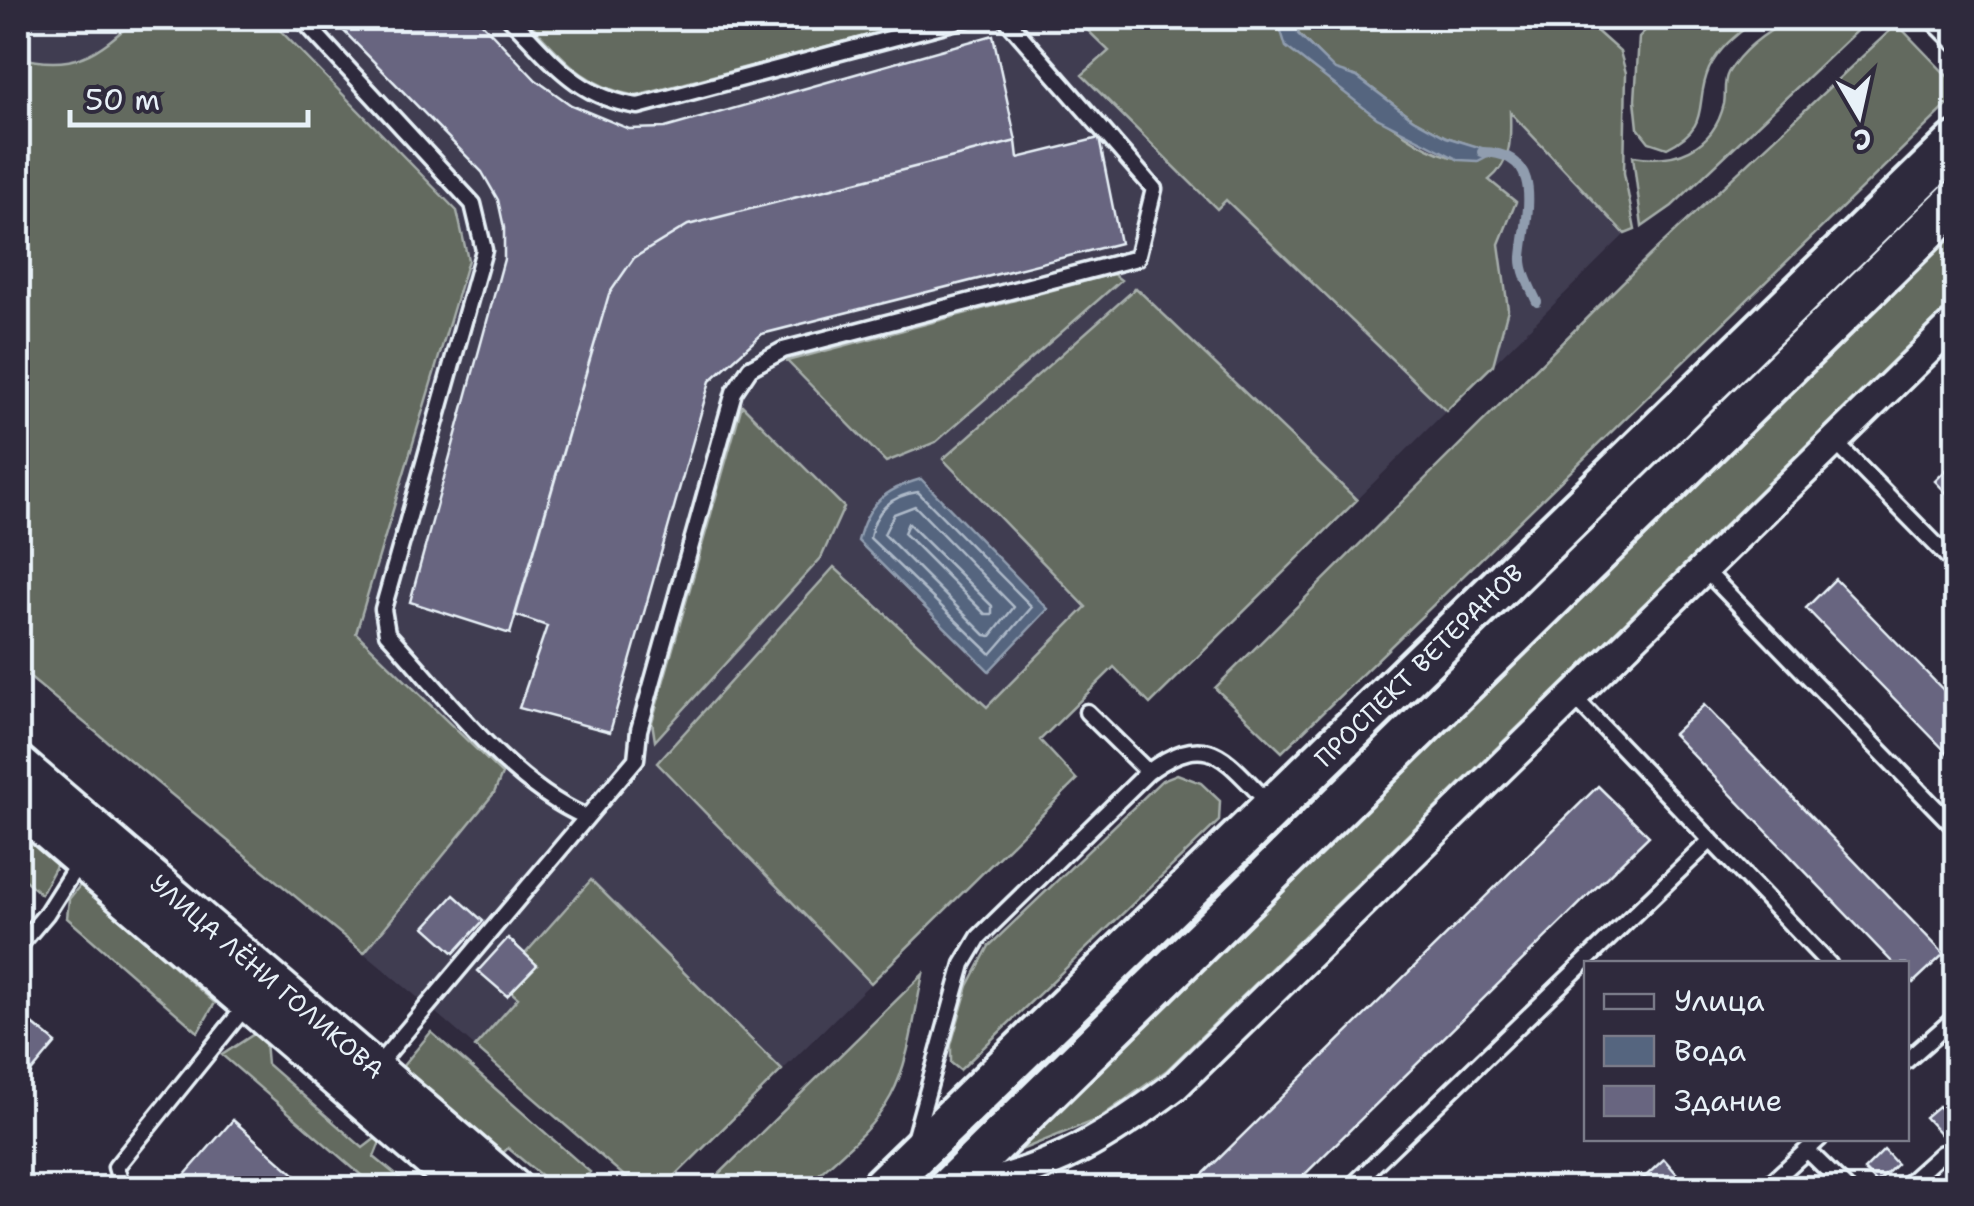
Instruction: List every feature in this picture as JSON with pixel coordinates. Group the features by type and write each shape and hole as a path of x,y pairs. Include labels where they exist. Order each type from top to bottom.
{"main road":[{"name":"ПРОСПЕКТ ВЕТЕРАНОВ","path":"894,1175 1956,142"},
{"name":"ПРОСПЕКТ ВЕТЕРАНОВ","path":"949,1188 1956,201"}],"street":[{"path":"972,1188 1029,1174 1108,1137 1176,1085 1956,322"},
{"name":"УЛИЦА ЛЁНИ ГОЛИКОВА","path":"18,762 91,847 258,991 363,1081 514,1188"},
{"name":"УЛИЦА ЛЁНИ ГОЛИКОВА","path":"18,806 91,847"},
{"name":"УЛИЦА ЛЁНИ ГОЛИКОВА","path":"363,1081 462,1188"}],"lane":[{"path":"301,18 473,204 484,250 384,609 387,633 508,762 554,803 584,816"},
{"path":"510,18 577,86 608,102 638,106 968,18"},
{"path":"363,1081 636,758 640,730 734,392 750,368 782,350 1138,258 1154,189 1006,18"},
{"path":"1930,18 1956,44"},
{"path":"1834,442 1956,564"},
{"path":"1704,568 1956,829"},
{"path":"1573,696 1826,961"},
{"path":"1087,712 1148,772"},
{"path":"894,1175 957,982 979,936 1148,772 1176,751 1198,748 1218,755 1273,807"},
{"path":"1586,961 1712,840"},
{"path":"18,946 46,914 91,847"},
{"path":"1350,1188 1584,963"},
{"path":"122,1188 116,1167 258,991"},
{"path":"1909,1053 1953,1025"},
{"path":"1765,1188 1817,1141"},
{"path":"1807,1150 1846,1188"},
{"path":"1904,1188 1942,1153"}],"shaded area":[{"path":"18,18 1430,18 1625,234 1150,704 1113,667 1039,740 1077,780 663,1188 638,1188 428,1006 18,668"}],"green space":[{"path":"137,18 268,18 457,211 468,260 356,633 502,774 494,793 364,953 18,668 18,57 54,62 83,57"},
{"path":"525,18 934,18 636,96 586,77"},
{"path":"1075,18 1278,18 1307,62 1399,131 1438,153 1476,159 1492,152 1446,137 1413,119 1357,77 1335,71 1298,33 1300,18 1582,18 1620,52 1626,73 1624,173 1635,230 1625,234 1510,112 1506,158 1489,180 1516,202 1499,244 1508,309 1493,365 1446,411 1226,200 1217,209 1082,75 1109,51"},
{"path":"1657,18 1758,18 1719,53 1704,82 1696,122 1691,131 1667,148 1649,142 1638,128 1635,100 1639,37"},
{"path":"1794,18 1870,18 1672,206 1642,227 1633,156 1677,155 1701,143 1719,120 1726,77 1734,64 1757,41"},
{"path":"1897,24 1956,85 1956,97 1282,752 1215,688 1650,255"},
{"path":"1956,225 1956,299 1167,1070 1098,1119 1016,1152 1015,1147"},
{"path":"1113,274 1121,280 936,442 886,462 787,361"},
{"path":"1136,288 1357,500 1150,704 1114,667 1040,740 1077,780 871,983 657,763 834,567 987,707 1086,607 943,459"},
{"path":"742,405 844,507 821,558 655,741 652,722"},
{"path":"1177,774 1201,783 1220,801 1219,821 960,1070 951,1063 951,1045 968,986 989,946 1162,780"},
{"path":"18,827 58,862 41,894 18,874"},
{"path":"591,880 782,1070 663,1188 638,1188 475,1047 518,998 511,992 536,965 525,954"},
{"path":"81,884 215,1003 198,1032 67,918 69,899"},
{"path":"923,974 897,1082 883,1109 851,1145 804,1188 705,1188"},
{"path":"431,1032 590,1172 575,1188 556,1188 508,1148 503,1153 402,1067"},
{"path":"254,1034 265,1042 267,1064 363,1148 376,1138 380,1142 374,1157 412,1188 376,1188 222,1055"}],"water":[{"path":"1277,18 1300,18 1298,34 1335,70 1357,77 1413,119 1446,137 1495,152 1478,161 1459,160 1377,118 1286,47"},
{"path":"921,479 1048,609 989,671 858,541 879,500"}],"building":[{"path":"331,18 477,18 536,80 571,105 629,129 665,128 993,35 1016,141 688,225 634,258 609,294 510,634 410,602 504,259 504,228 498,200 482,172"},
{"path":"1099,138 1120,243 762,334 710,381 610,732 519,708 547,626 515,615 609,294 634,258 688,225 1016,141 1018,158"},
{"path":"1956,460 1956,503 1935,481"},
{"path":"1835,579 1956,703 1956,762 1806,608"},
{"path":"1704,705 1944,954 1913,983 1909,980 1909,961 1891,961 1673,734"},
{"path":"1598,786 1649,836 1291,1188 1189,1188"},
{"path":"454,895 483,921 454,953 425,927"},
{"path":"508,938 537,965 507,996 478,971"},
{"path":"18,1012 56,1043 18,1088"},
{"path":"1938,1106 1956,1127 1946,1140 1925,1117"},
{"path":"233,1120 310,1188 196,1188 183,1177"},
{"path":"1884,1150 1897,1164 1877,1183 1864,1170"},
{"path":"1664,1159 1689,1188 1633,1188"}],"waterway":[{"path":"1482,152 1503,155 1517,163 1524,175 1528,206 1522,262 1537,302"}]}
